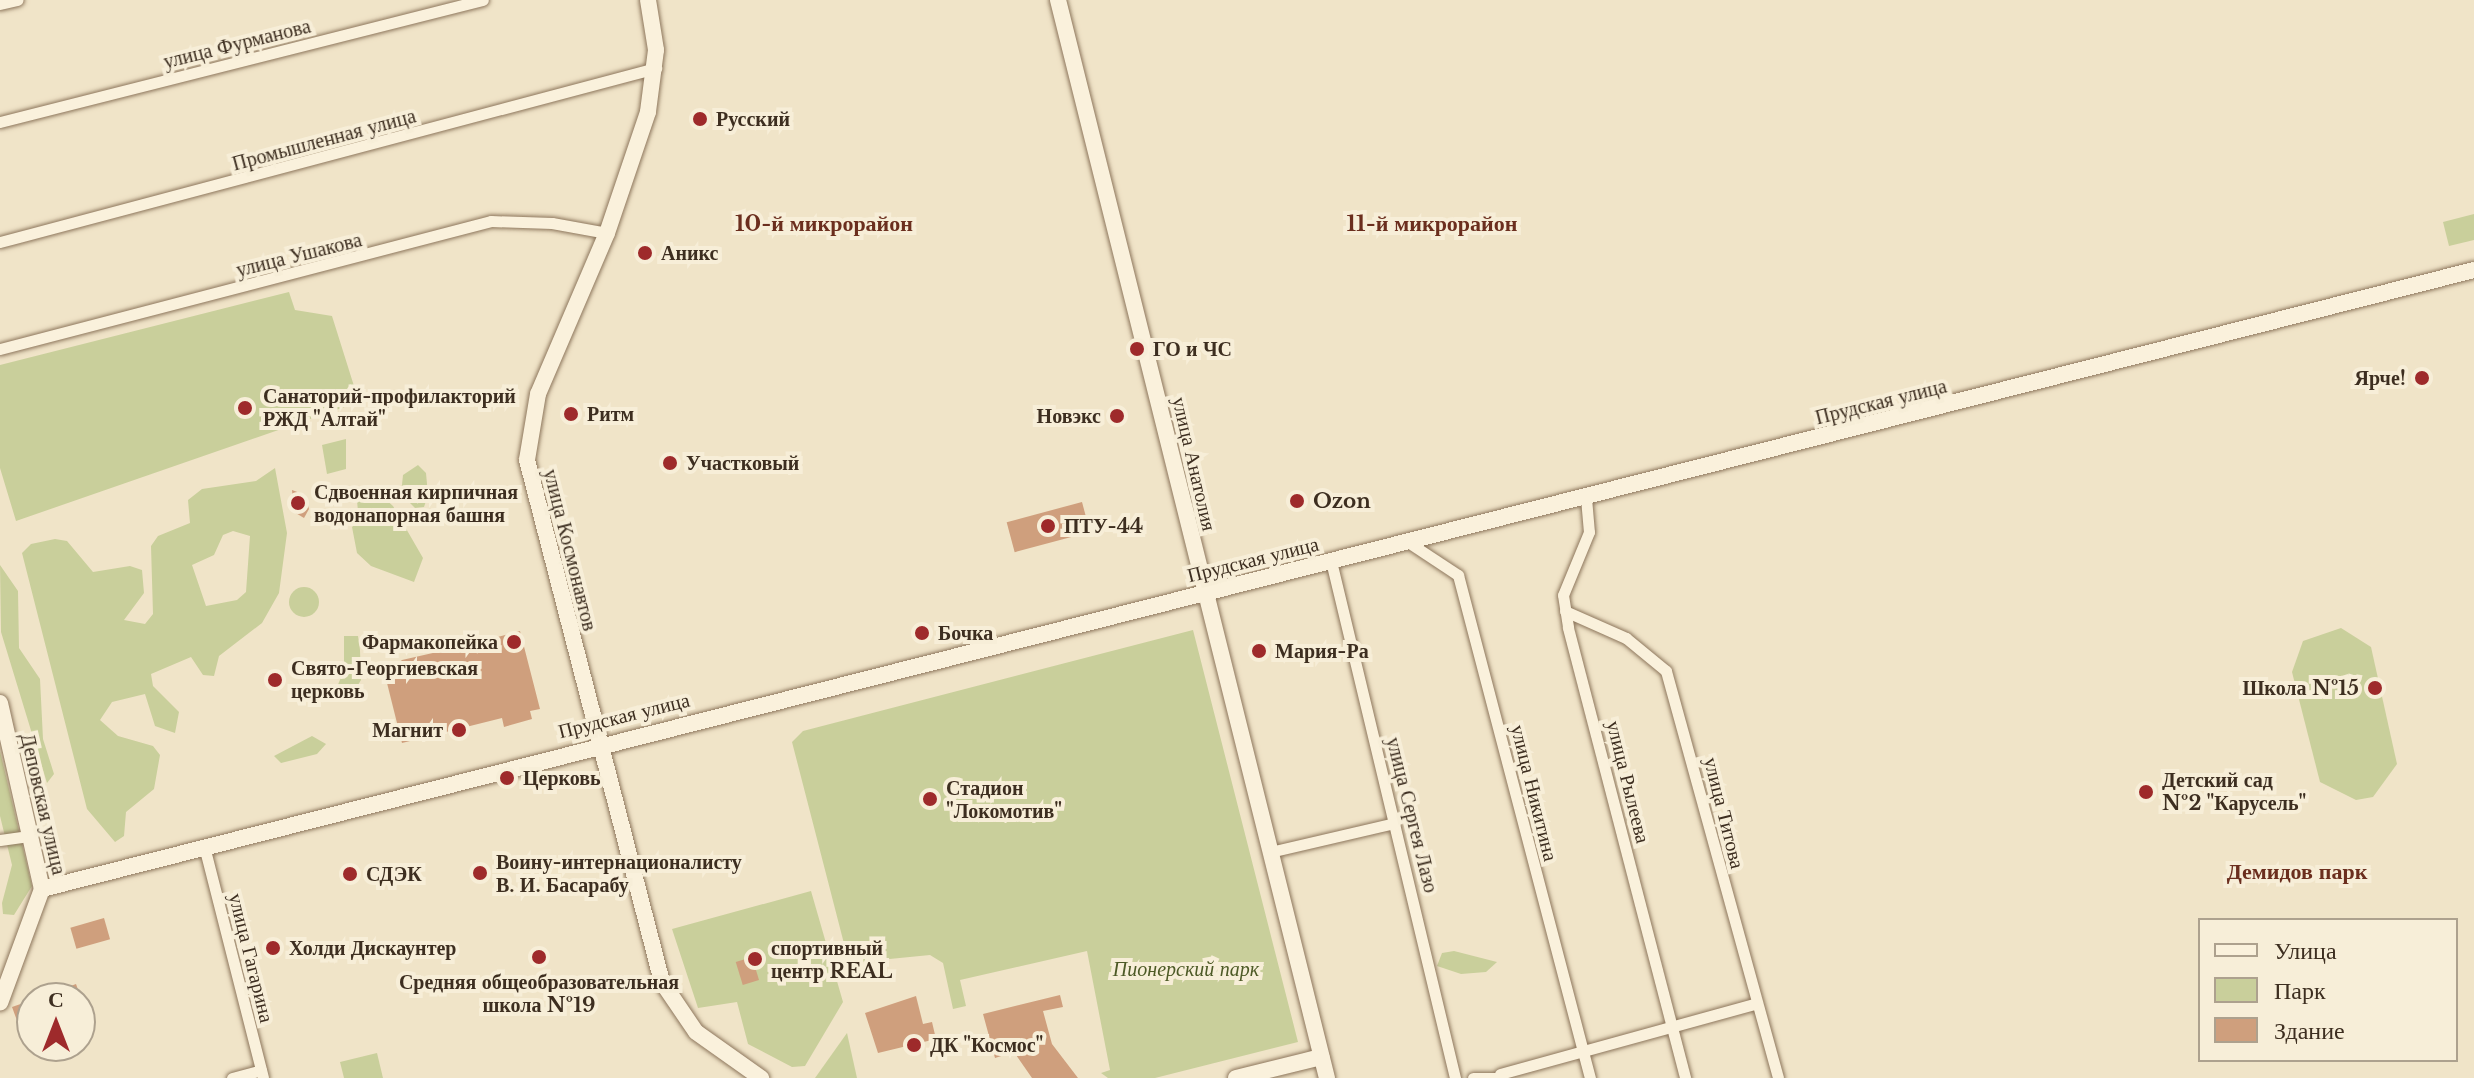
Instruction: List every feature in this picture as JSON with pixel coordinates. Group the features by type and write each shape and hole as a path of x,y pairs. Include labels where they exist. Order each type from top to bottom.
{"street":[{"path":"0,4 18,0"},
{"name":"улица Фурманова","path":"0,122 483,0"},
{"name":"улица Космонавтов","path":"648,0 656,68 648,112 607,233 538,394 526,439 597,743 662,982 696,1032 761,1078"},
{"name":"улица Анатолия","path":"1058,0 1327,1078"},
{"name":"Промышленная улица","path":"0,242 656,68"},
{"name":"улица Ушакова","path":"0,349 491,221 552,223 607,233"},
{"name":"Прудская улица","path":"42,889 597,743 1586,498 2474,270"},
{"name":"улица Рылеева","path":"1586,498 1589,532 1563,595 1565,611 1685,1078"},
{"name":"улица Никитина","path":"1408,542 1458,575 1590,1078"},
{"name":"улица Сергея Лазо","path":"1331,561 1455,1078"},
{"name":"улица Титова","path":"1565,611 1626,638 1666,671 1755,1004 1778,1078"},
{"name":"Деповская улица","path":"0,703 42,889 0,1003"},
{"path":"1270,852 1395,823"},
{"path":"0,840 29,836"},
{"name":"улица Гагарина","path":"204,846 262,1074"},
{"path":"1473,1078 1501,1076 1581,1048 1673,1029 1755,1004"},
{"path":"1236,1078 1321,1057"},
{"path":"232,1078 262,1074"}],"green space":[{"path":"2474,214 2474,240 2449,246 2443,222"},
{"path":"289,292 295,310 332,316 359,402 16,521 0,468 0,365"},
{"path":"346,439 346,469 327,474 322,445"},
{"path":"418,465 426,473 428,495 424,507 415,508 401,494 403,475"},
{"path":"275,468 287,533 279,593 262,623 219,656 214,676 203,675 191,657 151,674 153,686 179,712 175,733 155,726 145,694 112,702 100,720 118,736 153,746 160,755 154,789 126,812 124,836 115,842 87,809 22,553 31,544 55,539 67,541 93,572 130,566 142,570 144,593 124,620 145,624 153,614 151,546 158,536 190,523 188,500 202,489 256,481","holes":["233,531 250,536 246,592 237,600 206,606 192,565 214,555 223,535"]},
{"path":"372,487 393,506 423,558 414,582 371,566 357,553 352,527 359,521 357,501"},
{"path":"0,565 18,591 19,648 40,679 43,739 54,774 47,783 1,632"},
{"path":"304,587 315,591 319,602 315,613 304,617 293,613 289,602 293,591"},
{"path":"2341,628 2371,647 2397,764 2373,797 2356,800 2320,782 2292,672 2303,641"},
{"name":"Пионерский парк","path":"1193,630 1298,1042 1155,1078 1108,1078 1101,1073 1110,1070 1087,951 960,980 966,1006 953,1009 943,963 930,955 849,963 792,742 803,731"},
{"path":"344,636 358,636 360,650 361,680 349,700 337,687 344,670"},
{"path":"312,736 326,744 317,754 281,763 274,756"},
{"path":"0,751 32,886 14,915 3,914 2,903 12,865 0,816"},
{"name":"спортивный центр REAL","path":"811,891 843,1002 805,1066 792,1067 748,1044 737,1002 698,1008 672,929"},
{"path":"1454,951 1497,962 1486,972 1461,974 1437,966 1442,953"},
{"path":"847,1033 857,1078 815,1078"},
{"path":"377,1053 383,1078 344,1078 340,1062"}],"building":[{"name":"Сдвоенная кирпичная водонапорная башня","path":"292,490 305,495 309,509 304,518 294,512"},
{"name":"ПТУ-44","path":"1082,502 1090,532 1015,552 1007,522"},
{"path":"520,631 540,709 530,711 532,719 504,727 502,718 402,743 385,675 402,660 446,650 444,643 461,638 463,646"},
{"path":"104,918 110,939 76,949 70,928"},
{"path":"752,957 759,980 743,985 736,962"},
{"path":"1060,995 1063,1007 1043,1011 1052,1044 1078,1078 1032,1078 1014,1052 995,1058 983,1014"},
{"path":"916,996 923,1024 932,1022 936,1039 878,1053 865,1013"}],"place":[{"name":"Русский","path":"700,119"},
{"name":"Аникс","path":"645,253"},
{"name":"ГО и ЧС","path":"1137,349"},
{"name":"Ярче!","path":"2422,378"},
{"name":"Санаторий-профилакторий РЖД \"Алтай\"","path":"245,408"},
{"name":"Ритм","path":"571,414"},
{"name":"Новэкс","path":"1117,416"},
{"name":"Участковый","path":"670,463"},
{"name":"Ozon","path":"1297,501"},
{"name":"Сдвоенная кирпичная водонапорная башня","path":"298,503"},
{"name":"ПТУ-44","path":"1048,526"},
{"name":"Бочка","path":"922,633"},
{"name":"Фармакопейка","path":"514,642"},
{"name":"Мария-Ра","path":"1259,651"},
{"name":"Свято-Георгиевская церковь","path":"275,680"},
{"name":"Школа №15","path":"2375,688"},
{"name":"Магнит","path":"459,730"},
{"name":"Церковь","path":"507,778"},
{"name":"Детский сад №2 \"Карусель\"","path":"2146,792"},
{"name":"Стадион \"Локомотив\"","path":"930,799"},
{"name":"Воину-интернационалисту В. И. Басарабу","path":"480,873"},
{"name":"СДЭК","path":"350,874"},
{"name":"Холди Дискаунтер","path":"273,948"},
{"name":"Средняя общеобразовательная школа №19","path":"539,957"},
{"name":"спортивный центр REAL","path":"755,959"},
{"name":"ДК \"Космос\"","path":"914,1045"}],"district":[{"name":"10-й микрорайон","path":"824,224"},
{"name":"11-й микрорайон","path":"1432,224"},
{"name":"Демидов парк","path":"2297,872"}]}
